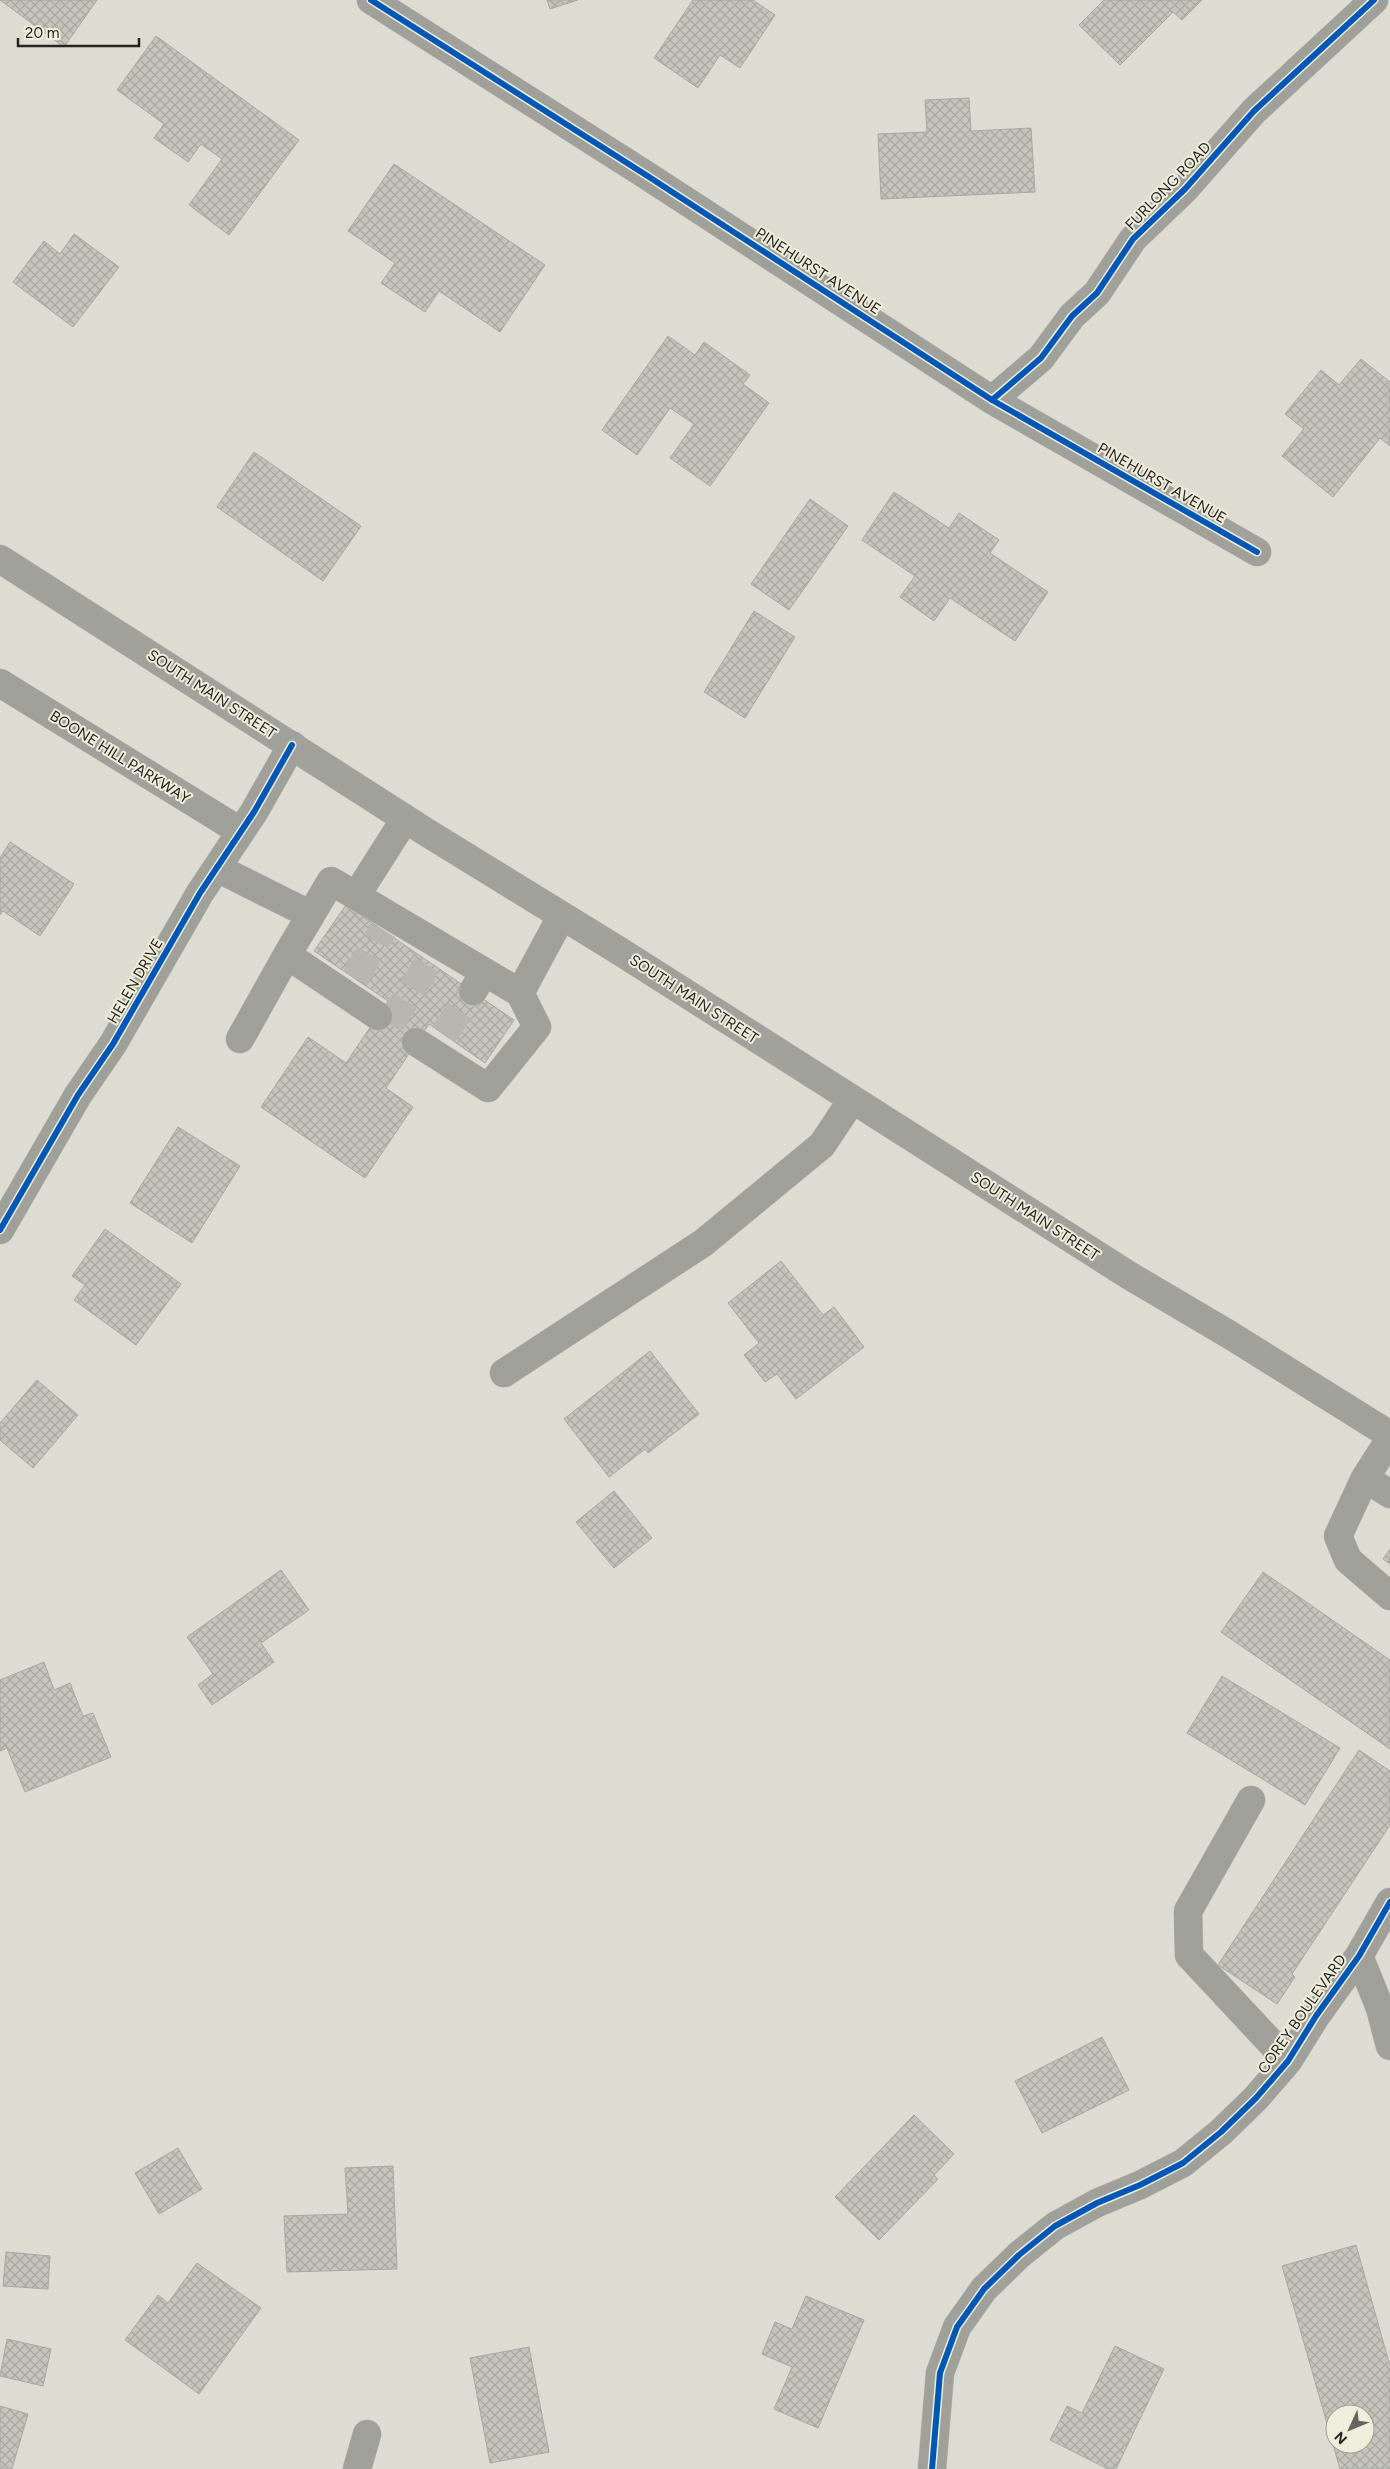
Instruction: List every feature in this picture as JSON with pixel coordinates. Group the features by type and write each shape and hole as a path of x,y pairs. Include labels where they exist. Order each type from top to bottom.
{"main road":[{"name":"SOUTH MAIN STREET","path":"0,559 405,819 1130,1276 1230,1335 1390,1437"}],"street":[{"name":"PINEHURST AVENUE","path":"371,0 646,174 992,400 1257,552"},
{"name":"FURLONG ROAD","path":"992,400 1041,358 1072,316 1097,292 1133,239 1184,189 1254,111 1374,0"},
{"name":"BOONE HILL PARKWAY","path":"0,683 240,831"},
{"name":"HELEN DRIVE","path":"0,1230 78,1095 113,1044 200,893 254,812 292,745"},
{"path":"356,896 405,819"},
{"path":"217,868 311,915"},
{"path":"240,1039 331,881 356,896 387,923 479,982 520,993 537,1027 488,1088 431,1043"},
{"path":"520,993 561,917"},
{"path":"287,955 350,986 378,1016"},
{"path":"504,1373 702,1243 822,1145 852,1100"},
{"path":"1390,1437 1365,1478 1338,1536 1348,1560 1390,1596"},
{"path":"1365,1478 1390,1494"},
{"path":"1251,1800 1188,1911 1190,1955 1288,2061"},
{"name":"COREY BOULEVARD","path":"932,2469 940,2373 957,2327 984,2289 1019,2255 1055,2226 1183,2163 1221,2132 1256,2098 1288,2061 1316,2016 1359,1956 1390,1902"},
{"path":"1359,1956 1380,2008 1390,2046"},
{"path":"357,2469 367,2434"}],"building":[{"path":"0,0 97,0 64,47"},
{"path":"547,0 578,0 550,9"},
{"path":"693,0 753,0 775,15 740,68 720,55 698,88 654,58"},
{"path":"1104,0 1202,0 1182,20 1173,12 1120,65 1079,25"},
{"path":"156,36 299,140 229,235 189,205 222,159 201,144 188,162 154,138 164,124 117,90"},
{"path":"969,98 971,131 1031,128 1035,192 881,199 878,134 927,132 925,100"},
{"path":"394,164 545,265 500,332 439,291 425,312 381,283 395,263 348,231"},
{"path":"74,234 119,267 73,327 13,282 44,241 60,254"},
{"path":"668,336 695,355 704,342 750,375 743,384 769,403 710,486 670,458 694,424 670,408 637,455 602,430"},
{"path":"1361,359 1390,382 1390,446 1380,438 1333,497 1282,456 1304,429 1285,414 1321,370 1339,385"},
{"path":"254,452 361,526 323,581 217,507"},
{"path":"894,492 949,528 959,513 999,540 990,553 1048,592 1015,641 950,598 934,621 900,597 915,576 862,540"},
{"path":"810,499 848,526 789,610 751,584"},
{"path":"754,611 795,637 745,718 704,692"},
{"path":"10,842 74,884 40,936 3,911 0,915 0,858"},
{"path":"346,905 514,1020 485,1063 429,1024 386,1088 413,1107 365,1178 261,1107 308,1037 346,1063 388,1001 314,951"},
{"path":"178,1127 240,1166 192,1243 130,1203"},
{"path":"105,1229 181,1284 136,1345 74,1300 85,1285 72,1276"},
{"path":"781,1261 823,1315 834,1307 864,1347 796,1399 777,1374 765,1382 744,1355 759,1343 728,1303"},
{"path":"650,1351 699,1414 648,1453 645,1449 609,1477 564,1419"},
{"path":"37,1380 78,1415 33,1468 0,1440 0,1423"},
{"path":"614,1491 652,1538 614,1568 576,1522"},
{"path":"1390,1549 1390,1564 1383,1559"},
{"path":"281,1570 309,1610 261,1643 274,1662 212,1705 198,1685 213,1674 187,1637"},
{"path":"1263,1572 1390,1660 1390,1749 1221,1632"},
{"path":"44,1662 54,1690 70,1683 83,1716 93,1713 111,1757 25,1792 7,1748 0,1751 0,1680"},
{"path":"1222,1676 1340,1748 1305,1805 1187,1733"},
{"path":"1359,1750 1390,1771 1390,1825 1292,1974 1295,1977 1277,2004 1218,1965"},
{"path":"1102,2037 1129,2090 1042,2133 1015,2081"},
{"path":"914,2115 954,2154 934,2175 938,2179 879,2240 835,2197"},
{"path":"178,2148 202,2189 159,2214 135,2173"},
{"path":"393,2166 397,2269 287,2272 284,2216 348,2214 345,2168"},
{"path":"1356,2245 1390,2366 1390,2469 1340,2469 1336,2454 1375,2454 1375,2404 1325,2404 1325,2416 1282,2266"},
{"path":"6,2252 50,2256 48,2289 3,2286"},
{"path":"197,2263 261,2308 199,2394 125,2340 158,2295 168,2303"},
{"path":"806,2296 864,2320 818,2428 774,2409 792,2367 762,2354 775,2322 792,2329"},
{"path":"7,2339 51,2349 43,2386 0,2376"},
{"path":"1115,2346 1164,2369 1116,2469 1108,2469 1050,2440 1067,2406 1082,2413"},
{"path":"529,2347 549,2452 490,2463 470,2358"},
{"path":"0,2406 28,2414 12,2469 0,2469"}],"tunnel":[{"path":"355,978 383,930"},
{"path":"390,1024 429,962"},
{"path":"444,1034 473,991"}],"cycle path":[{"path":"371,0 646,175 992,400 1257,552"},
{"path":"992,400 1041,358 1072,316 1097,293 1133,239 1185,189 1254,111 1374,0"},
{"path":"0,1230 78,1095 113,1044 200,893 254,812 292,745"},
{"path":"932,2469 940,2373 957,2327 984,2289 1019,2255 1055,2226 1097,2203 1140,2185 1183,2163 1221,2132 1256,2098 1288,2061 1316,2016 1359,1956 1390,1902"}]}
